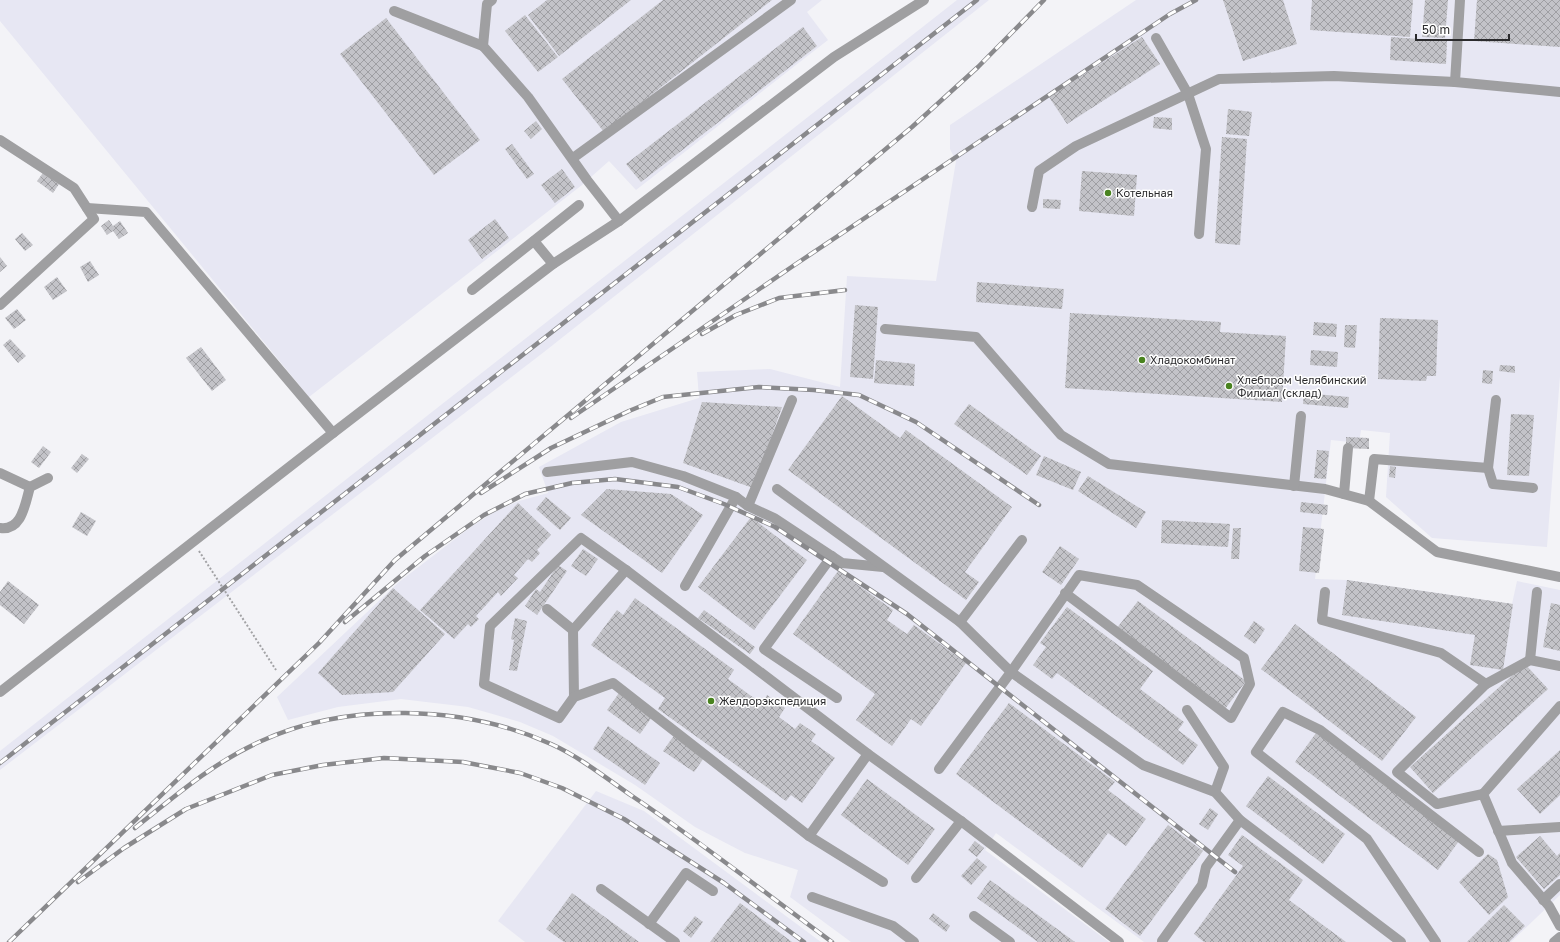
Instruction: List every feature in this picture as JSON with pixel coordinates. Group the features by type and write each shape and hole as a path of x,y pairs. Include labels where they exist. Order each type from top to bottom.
{"street":[{"path":"482,46 487,4 492,0"},
{"path":"573,158 790,0"},
{"path":"0,692 553,264 619,221 834,56 924,0"},
{"path":"1455,82 1460,0"},
{"path":"394,11 482,46 528,97 573,158 587,180 619,221"},
{"path":"1156,38 1188,94 1206,149 1199,234"},
{"path":"1032,207 1039,171 1076,146 1219,79 1334,76 1455,82 1560,92"},
{"path":"0,140 74,188 94,219 0,305"},
{"path":"472,290 579,206"},
{"path":"87,208 146,212 333,433"},
{"path":"534,241 553,264"},
{"path":"885,329 976,337 1061,435 1110,464 1325,489 1370,501 1437,552 1560,577"},
{"path":"748,506 792,400"},
{"path":"1496,400 1488,468 1493,484 1533,488"},
{"path":"1294,486 1301,416"},
{"path":"1344,494 1348,448"},
{"path":"1370,501 1374,459 1488,468"},
{"path":"547,472 632,462 683,476 736,497 748,506 774,518 842,563 884,567"},
{"path":"0,473 30,487"},
{"path":"0,528 6,529 13,527 18,521 30,487 48,478"},
{"path":"777,489 960,622 1011,672 1143,765 1215,792 1240,820 1401,942"},
{"path":"685,586 736,497"},
{"path":"883,882 809,836 613,683 574,698 559,718 484,684 490,626 581,538 626,570 868,754 961,821 1119,942"},
{"path":"960,622 1022,540"},
{"path":"832,556 764,649 837,698"},
{"path":"574,698 574,630 626,570"},
{"path":"939,769 1011,672 1065,593 1079,575 1137,585 1244,658 1250,684 1231,718 1065,593"},
{"path":"1324,592 1322,620 1441,653 1486,684"},
{"path":"1530,660 1537,592"},
{"path":"546,609 574,630"},
{"path":"1560,666 1530,660 1486,684 1397,772 1437,804 1483,794 1560,706"},
{"path":"1188,710 1224,767 1215,792"},
{"path":"1436,942 1367,839 1256,752 1283,712 1320,730 1479,852"},
{"path":"809,836 868,754"},
{"path":"1483,794 1512,863 1549,906 1560,926"},
{"path":"1162,941 1202,885 1206,867 1240,820"},
{"path":"916,878 961,821"},
{"path":"1498,831 1560,827"},
{"path":"649,924 686,873 713,891"},
{"path":"1543,900 1560,884"},
{"path":"601,889 675,942"},
{"path":"812,897 893,926 914,942"},
{"path":"974,916 1004,940"},
{"path":"1554,942 1560,937"}],"path":[{"path":"194,541 276,670"}],"shaded area":[{"path":"0,0 822,0 807,12 828,40 636,190 609,161 582,185 309,397 0,21"},
{"path":"957,0 989,0 544,352 0,770 0,751"},
{"path":"1136,0 1560,0 1560,376 1547,547 1432,538 1386,497 1390,433 1361,430 1359,443 1331,440 1315,579 1347,580 1512,604 1517,581 1560,590 1560,895 1511,942 1144,942 996,833 985,850 1109,942 851,942 790,897 798,870 745,853 695,827 635,785 553,736 520,722 468,707 401,699 338,707 288,720 277,697 399,582 468,529 494,512 519,501 548,493 539,467 621,422 699,398 697,372 770,369 840,387 847,276 936,281 956,161 950,149 950,125"},
{"path":"596,791 644,811 821,942 525,942 498,921"}],"building":[{"path":"547,0 631,0 559,56 528,15"},
{"path":"663,0 772,0 604,132 562,79"},
{"path":"1223,0 1283,0 1297,44 1243,61"},
{"path":"1312,0 1413,0 1410,37 1310,30"},
{"path":"1425,0 1448,0 1445,38 1422,37"},
{"path":"1477,0 1560,0 1560,47 1474,41"},
{"path":"525,15 558,57 538,72 505,31"},
{"path":"386,18 480,140 434,175 340,54"},
{"path":"803,27 817,46 641,182 626,164"},
{"path":"1142,37 1160,64 1067,124 1049,97"},
{"path":"1391,37 1447,41 1446,64 1390,60"},
{"path":"1228,109 1252,112 1249,136 1226,134"},
{"path":"1154,117 1172,118 1172,130 1153,128"},
{"path":"536,121 542,129 531,139 524,131"},
{"path":"1222,137 1247,139 1240,245 1215,243"},
{"path":"512,144 534,174 527,179 505,149"},
{"path":"562,169 575,187 555,203 541,185"},
{"name":"Котельная","path":"1082,171 1137,175 1134,216 1079,211"},
{"path":"43,173 59,184 53,193 37,181"},
{"path":"1043,199 1061,200 1060,209 1043,208"},
{"path":"495,219 509,238 482,259 468,240"},
{"path":"109,220 113,226 120,221 128,233 119,239 113,231 107,235 101,226"},
{"path":"22,233 33,245 25,251 15,239"},
{"path":"0,257 7,266 0,272"},
{"path":"90,261 99,275 88,282 80,267"},
{"path":"57,277 67,291 53,300 44,287"},
{"path":"977,282 1064,289 1062,309 976,302"},
{"path":"855,305 878,307 873,379 850,377"},
{"path":"17,309 26,320 14,329 5,318"},
{"name":"Хладокомбинат","path":"1070,313 1221,322 1220,332 1286,336 1282,402 1065,388"},
{"path":"1380,318 1438,320 1436,376 1427,376 1426,381 1378,379"},
{"path":"1314,322 1337,324 1336,337 1313,335"},
{"path":"1345,325 1357,325 1355,348 1344,347"},
{"path":"10,339 26,356 18,363 3,345"},
{"path":"201,347 226,380 212,391 186,358"},
{"path":"1311,350 1338,352 1337,367 1310,365"},
{"path":"876,360 915,364 914,386 874,383"},
{"path":"1500,365 1515,366 1515,373 1499,371"},
{"path":"1483,370 1493,371 1492,384 1482,383"},
{"path":"1304,393 1349,397 1348,408 1303,404"},
{"path":"842,396 900,438 906,430 1012,507 965,572 979,582 966,600 788,470"},
{"path":"702,402 782,407 753,488 683,463"},
{"path":"969,404 1041,456 1027,475 954,424"},
{"path":"1511,414 1534,415 1529,476 1507,475"},
{"path":"1346,437 1369,438 1369,449 1346,448"},
{"path":"43,446 51,452 39,468 31,462"},
{"path":"1317,450 1329,451 1326,479 1314,478"},
{"path":"82,454 89,459 77,473 71,468"},
{"path":"1044,456 1081,472 1073,490 1036,475"},
{"path":"1390,466 1396,467 1395,478 1389,477"},
{"path":"1088,476 1146,512 1136,528 1078,491"},
{"path":"607,489 671,494 703,515 662,573 581,515"},
{"path":"546,497 571,518 560,530 536,509"},
{"path":"1301,502 1328,505 1327,515 1300,512"},
{"path":"518,503 551,535 537,550 540,553 532,562 528,559 514,575 518,578 501,596 498,592 476,616 479,619 471,627 468,624 454,639 420,610"},
{"path":"81,512 96,521 87,536 72,527"},
{"path":"751,517 807,560 754,630 698,587"},
{"path":"1162,520 1230,524 1228,547 1161,543"},
{"path":"1303,527 1324,529 1319,573 1299,571"},
{"path":"1233,528 1241,528 1239,559 1231,559"},
{"path":"1060,546 1079,559 1061,585 1042,572"},
{"path":"583,549 598,559 586,576 571,566"},
{"path":"558,565 567,571 537,615 525,606 536,589 540,592"},
{"path":"838,571 893,610 887,620 907,634 914,625 966,663 921,726 911,719 892,746 856,720 875,694 793,634"},
{"path":"1347,580 1513,604 1503,670 1470,665 1475,635 1342,615"},
{"path":"8,581 39,605 24,624 0,605 0,592"},
{"path":"393,588 445,634 393,692 342,695 318,673"},
{"name":"Желдорэкспедиция","path":"635,598 734,670 728,679 762,704 767,695 785,708 779,717 795,729 800,723 816,734 811,741 835,758 802,803 791,795 786,801 658,709 665,698 591,645 617,610 623,615"},
{"path":"1138,601 1246,681 1225,709 1117,628"},
{"path":"1551,603 1560,605 1560,651 1543,647"},
{"path":"1067,607 1153,671 1140,689 1184,722 1178,730 1198,745 1183,765 1057,673 1052,679 1033,665 1046,647 1040,643"},
{"path":"704,610 755,647 750,654 698,618"},
{"path":"515,618 527,621 517,671 509,670 514,640 511,639"},
{"path":"1254,621 1265,629 1255,644 1244,636"},
{"path":"1295,624 1416,717 1382,761 1261,669"},
{"path":"1525,664 1548,689 1433,793 1410,767"},
{"path":"619,693 652,717 640,734 607,710"},
{"path":"1009,703 1115,782 1108,790 1146,819 1126,846 1108,833 1082,868 956,774"},
{"path":"608,726 660,763 645,785 593,749"},
{"path":"1316,733 1459,841 1438,870 1295,762"},
{"path":"675,734 706,755 694,772 663,751"},
{"path":"1560,750 1560,795 1540,814 1517,789"},
{"path":"1268,776 1345,834 1323,864 1246,806"},
{"path":"867,779 935,829 908,865 841,815"},
{"path":"1210,808 1218,814 1208,830 1199,824"},
{"path":"1168,825 1203,851 1140,936 1105,909"},
{"path":"1242,835 1303,880 1289,900 1346,942 1204,942 1194,934 1243,866 1228,855"},
{"path":"1540,836 1557,856 1560,853 1560,875 1544,889 1516,857"},
{"path":"975,841 984,848 977,857 968,850"},
{"path":"1488,854 1497,860 1508,897 1489,915 1459,882"},
{"path":"977,858 987,867 971,885 961,876"},
{"path":"990,880 1075,942 1038,942 977,898"},
{"path":"572,893 639,942 564,942 546,929"},
{"path":"740,903 792,942 710,942"},
{"path":"1504,905 1525,926 1509,942 1467,942"},
{"path":"933,913 950,926 946,932 929,919"},
{"path":"695,916 703,922 691,938 683,931"}],"railway":[{"path":"0,763 977,0"},
{"path":"9,942 319,643 395,560 912,127 978,67 1044,0"},
{"path":"571,418 793,266 1170,14 1196,0"},
{"path":"702,334 736,315 779,298 845,290"},
{"path":"481,493 551,448 629,411 663,397 759,387 814,390 859,395 916,422 1039,505"},
{"path":"345,622 425,556 484,515 525,494 572,483 615,479 678,487 724,504 775,527 907,614 1235,872"},
{"path":"135,828 210,770 242,750 293,729 329,720 367,714 405,713 444,715 481,721 517,731 551,744 583,761 683,831 832,942"},
{"path":"78,882 124,848 186,809 272,775 323,765 384,758 463,762 520,773 562,788 624,819 724,883 804,942"}],"place":[{"name":"Котельная","path":"1108,193"},
{"name":"Хладокомбинат","path":"1142,360"},
{"name":"Хлебпром Челябинский Филиал (склад)","path":"1229,386"},
{"name":"Желдорэкспедиция","path":"711,701"}]}
